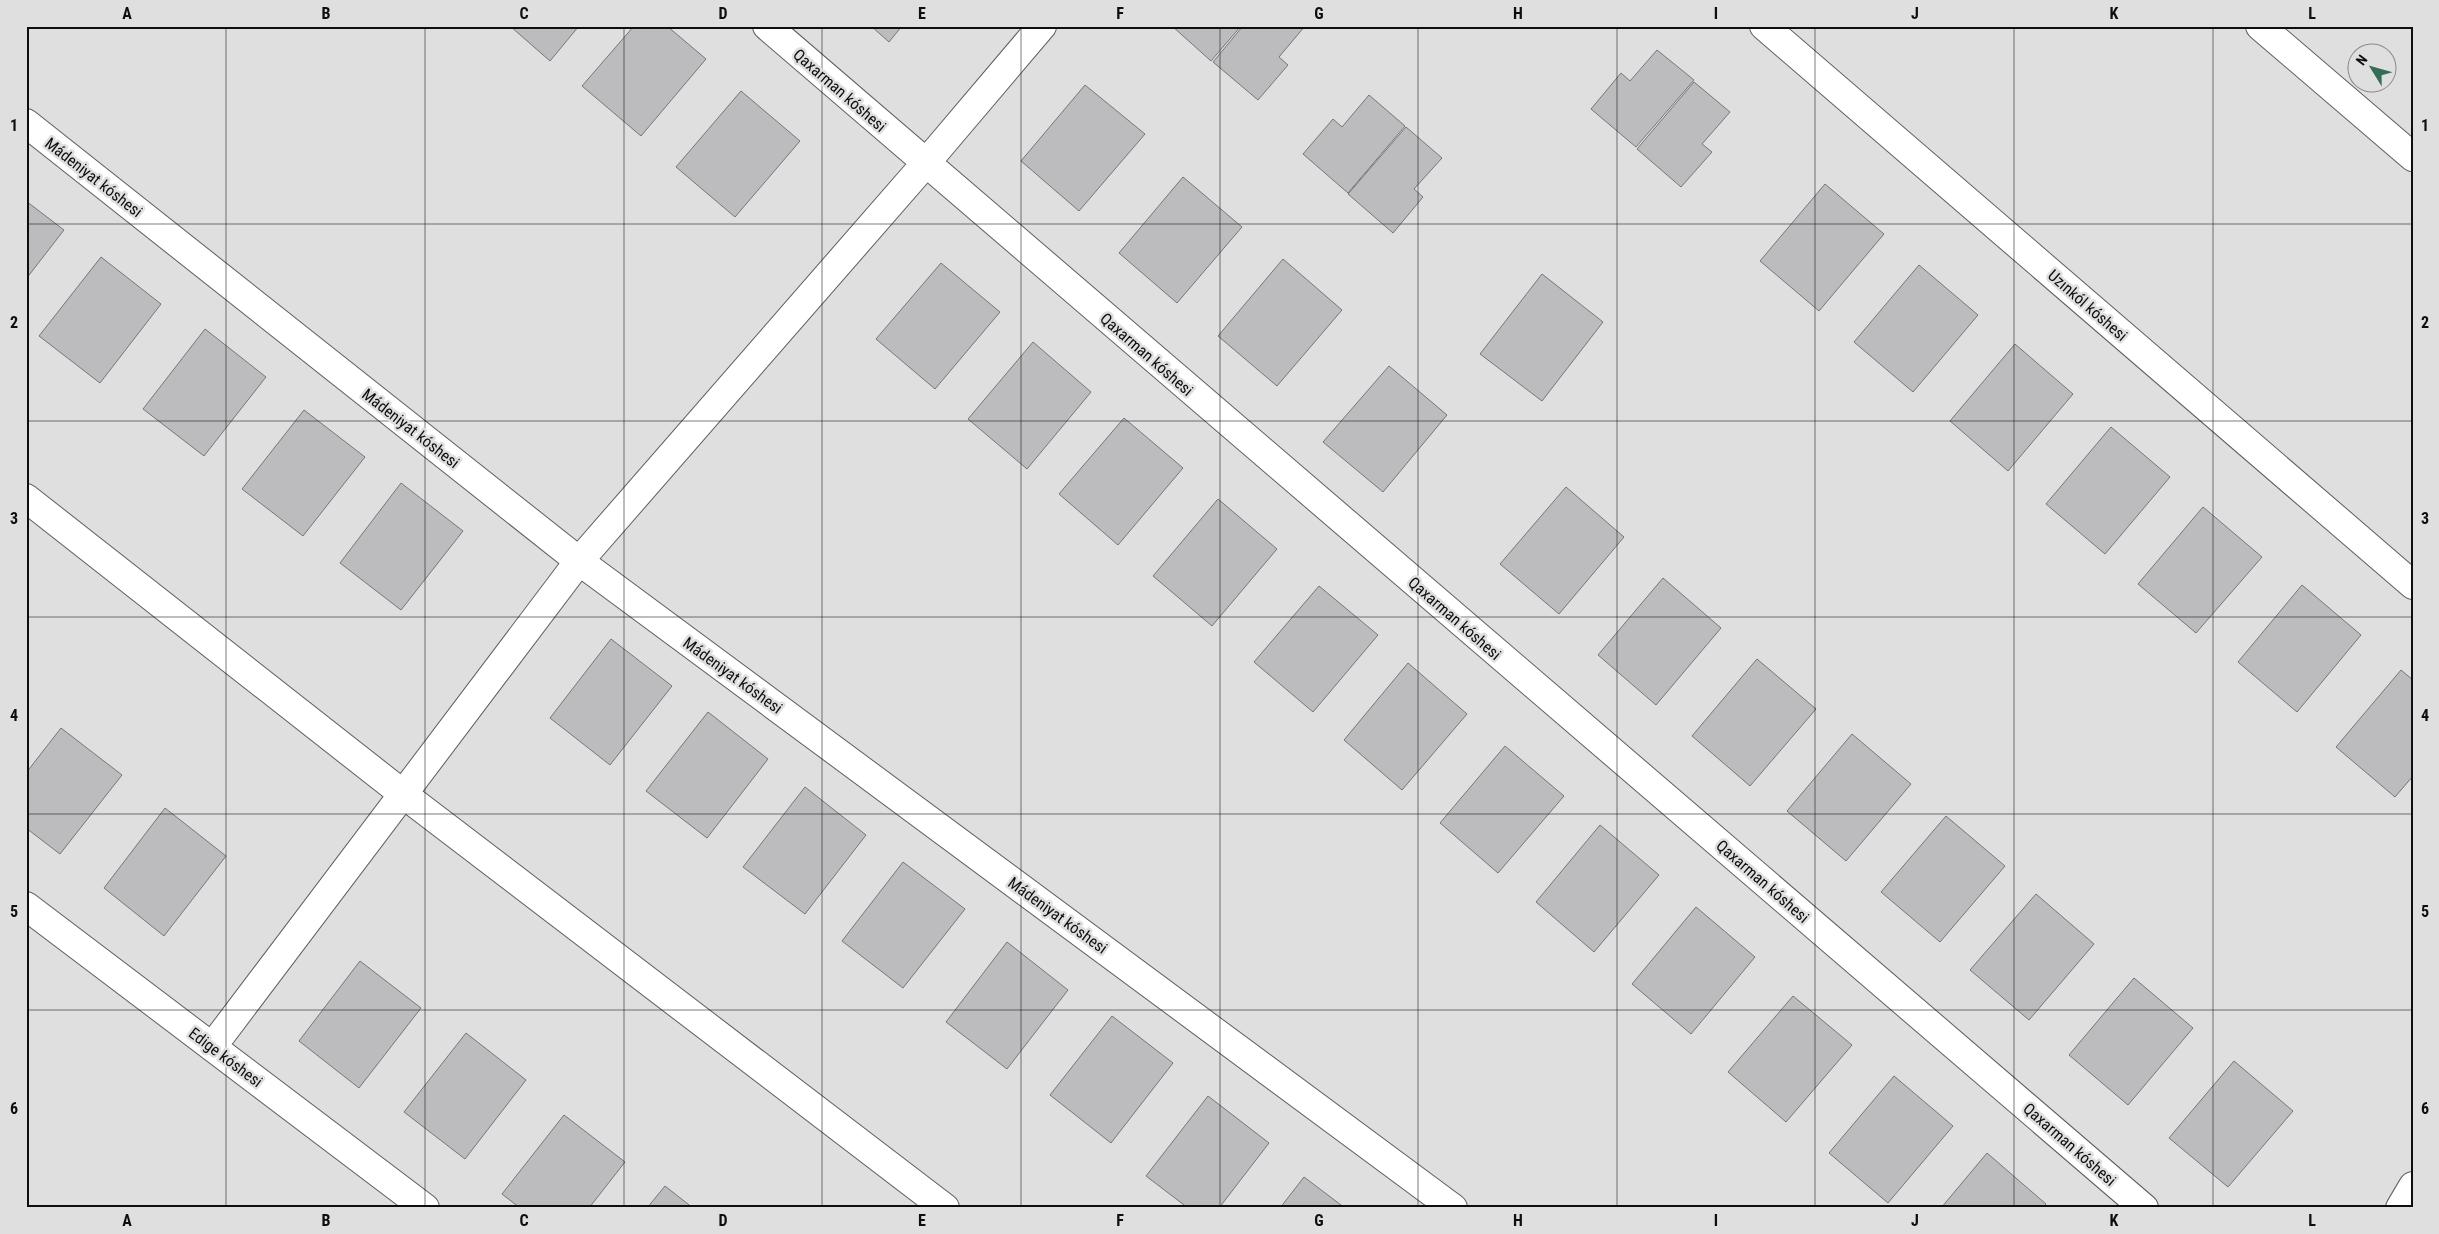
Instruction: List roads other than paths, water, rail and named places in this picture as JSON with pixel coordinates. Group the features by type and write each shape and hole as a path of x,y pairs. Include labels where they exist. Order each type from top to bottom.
{"street":[{"name":"Qaxarman kóshesi","path":"767,26 925,164 2144,1208"},
{"path":"212,1047 578,561 925,164 1042,26"},
{"name":"Uzınkól kóshesi","path":"1764,26 2413,585"},
{"path":"2260,26 2413,157"},
{"name":"Mádeniyat kóshesi","path":"26,123 578,561 1454,1208"},
{"path":"26,498 403,794 944,1208"},
{"name":"Edige kóshesi","path":"26,906 425,1208"},
{"path":"2400,1208 2413,1186"}]}
